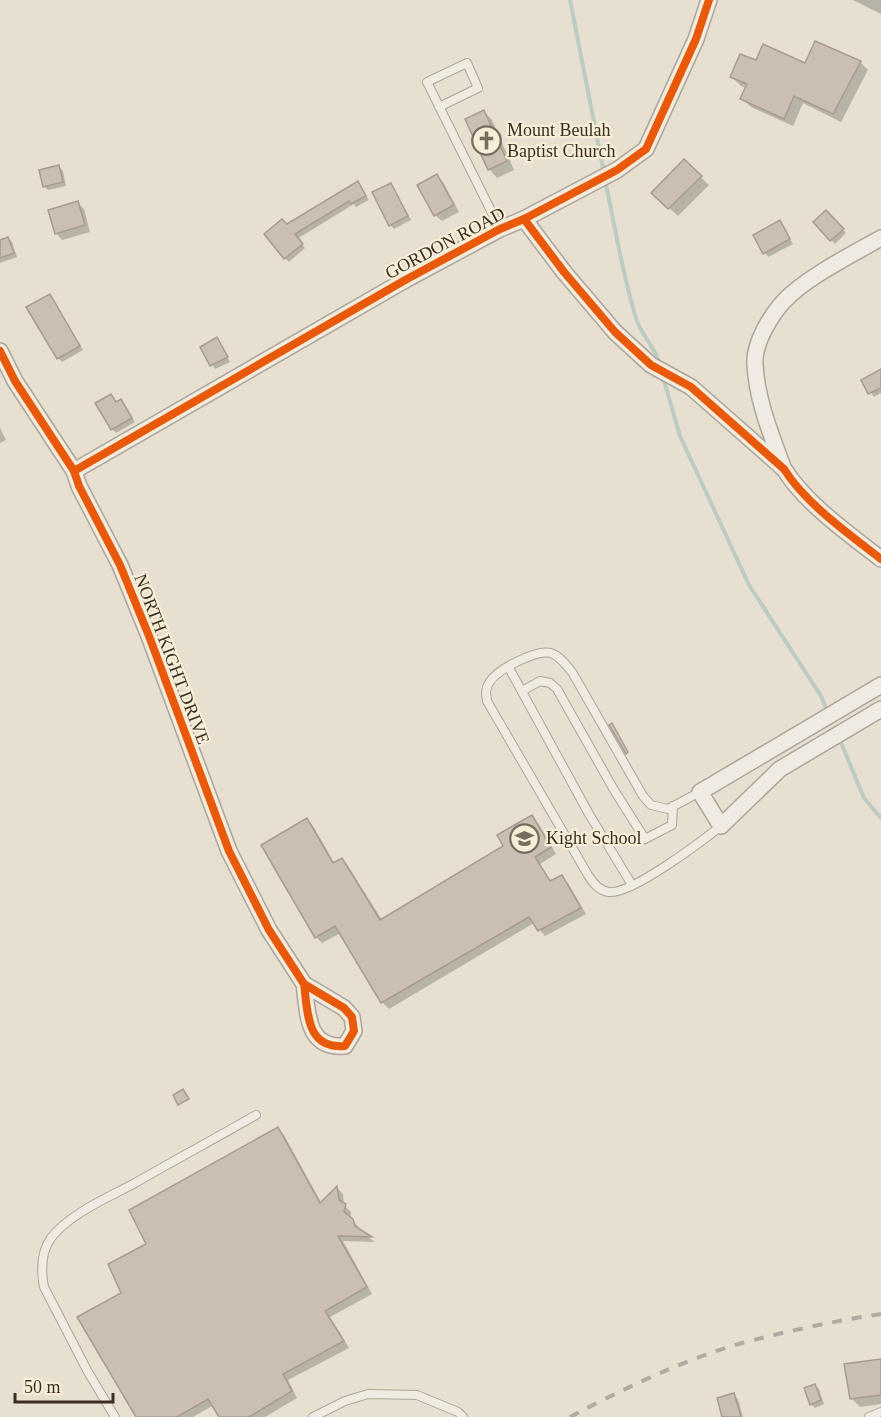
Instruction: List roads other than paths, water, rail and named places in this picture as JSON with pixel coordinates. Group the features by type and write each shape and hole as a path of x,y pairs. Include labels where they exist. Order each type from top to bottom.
{"street":[{"path":"525,219 617,170 646,149 696,39 709,0"},
{"name":"GORDON ROAD","path":"74,471 407,279 500,229 525,219 564,272 615,332 651,365 691,387 784,469 794,485 881,559"},
{"path":"784,469 764,416 758,390 754,363 760,338 774,312 785,299 801,286 881,238"},
{"name":"NORTH KIGHT DRIVE","path":"0,351 15,381 74,471 78,486 124,576 229,851 269,930 304,984"},
{"path":"881,685 700,792 722,825 780,769 881,709"}],"lane":[{"path":"439,107 478,88 467,63 427,82 439,107 500,229"},
{"path":"700,792 668,809 651,805 643,796 572,672 562,660 551,653 539,653 492,678 487,685 485,693 487,701 595,885 603,891 621,891 632,885 669,863 722,825"},
{"path":"509,668 632,885"},
{"path":"522,692 540,681 550,683 557,689 614,790 645,839 672,825 673,806"},
{"path":"115,1417 88,1372 44,1287 41,1271 45,1249 51,1238 64,1224 256,1116"},
{"path":"313,1417 345,1401 368,1394 417,1395 458,1412 463,1417"},
{"path":"868,1417 881,1412"}],"waterway":[{"path":"570,0 604,173"},
{"path":"605,180 636,318 660,364"},
{"path":"663,377 680,436 749,585 821,696 828,713"},
{"path":"840,740 864,798 881,818"}],"railway":[{"path":"570,1417 654,1375 720,1350 794,1330 881,1314"}],"place":[{"name":"Mount Beulah Baptist Church","path":"486,140"},
{"name":"Kight School","path":"525,838"}]}
